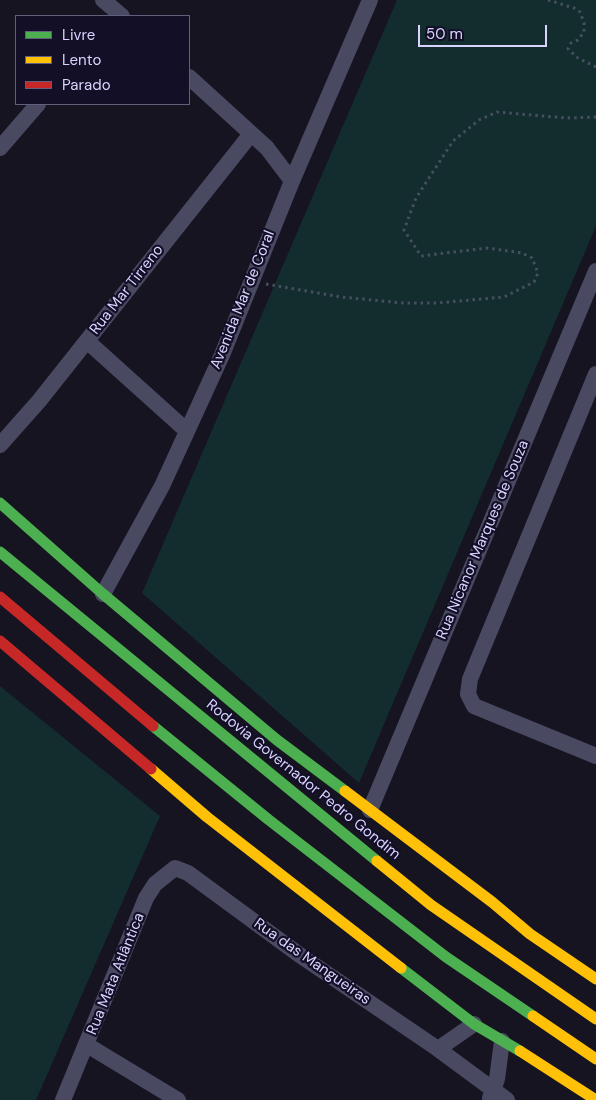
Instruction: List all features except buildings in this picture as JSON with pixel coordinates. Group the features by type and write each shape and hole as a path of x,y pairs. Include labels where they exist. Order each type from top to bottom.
{"main road":[{"path":"0,503 103,594 277,740 530,934 596,979"},
{"name":"Rodovia Governador Pedro Gondim","path":"0,552 431,905 596,1020"},
{"path":"0,597 136,712 330,868 446,957 596,1059"},
{"path":"0,641 207,817 474,1024 596,1100"},
{"path":"520,1051 562,1063"}],"street":[{"path":"103,0 119,11"},
{"name":"Avenida Mar de Coral","path":"103,594 162,486 222,355 292,181 370,0"},
{"path":"190,78 277,159 292,181"},
{"path":"0,148 37,105"},
{"name":"Rua Mar Tirreno","path":"0,445 39,401 251,134"},
{"name":"Rua Nicanor Marques de Souza","path":"370,810 596,271"},
{"path":"87,341 187,431"},
{"path":"596,374 470,680 468,694 474,706 596,756"},
{"name":"Rua Mata Atlântica","path":"63,1100 146,898 155,884 175,868 188,872"},
{"name":"Rua das Mangueiras","path":"188,872 301,956 507,1100"},
{"path":"438,1050 474,1024"},
{"path":"493,1090 502,1041"},
{"path":"87,1045 178,1100"},
{"path":"493,1090 520,1051"}],"path":[{"path":"548,0 574,8 580,12 584,22 584,32 578,40 571,43 568,49 578,58 596,67"},
{"path":"251,282 341,297 403,303 437,303 504,297 534,282 538,273 532,258 522,253 487,248 421,256 404,230 416,198 454,141 479,120 497,112 566,118 596,117"}],"green space":[{"path":"397,0 596,0 596,226 359,783 142,593"},
{"path":"0,686 160,816 36,1100 0,1100"}],"traffic: fast":[{"path":"0,503 103,594 277,740 345,791"},
{"path":"0,552 377,861"},
{"path":"153,726 269,820 446,957 533,1016"},
{"path":"401,968 474,1024 520,1051"}],"traffic: slow":[{"path":"151,769 207,817 401,968"},
{"path":"345,791 492,902 530,934 596,979"},
{"path":"377,861 431,905 596,1019"},
{"path":"533,1016 596,1059"},
{"path":"520,1051 596,1100"}],"traffic: jam":[{"path":"0,597 153,726"},
{"path":"0,641 151,769"}]}
